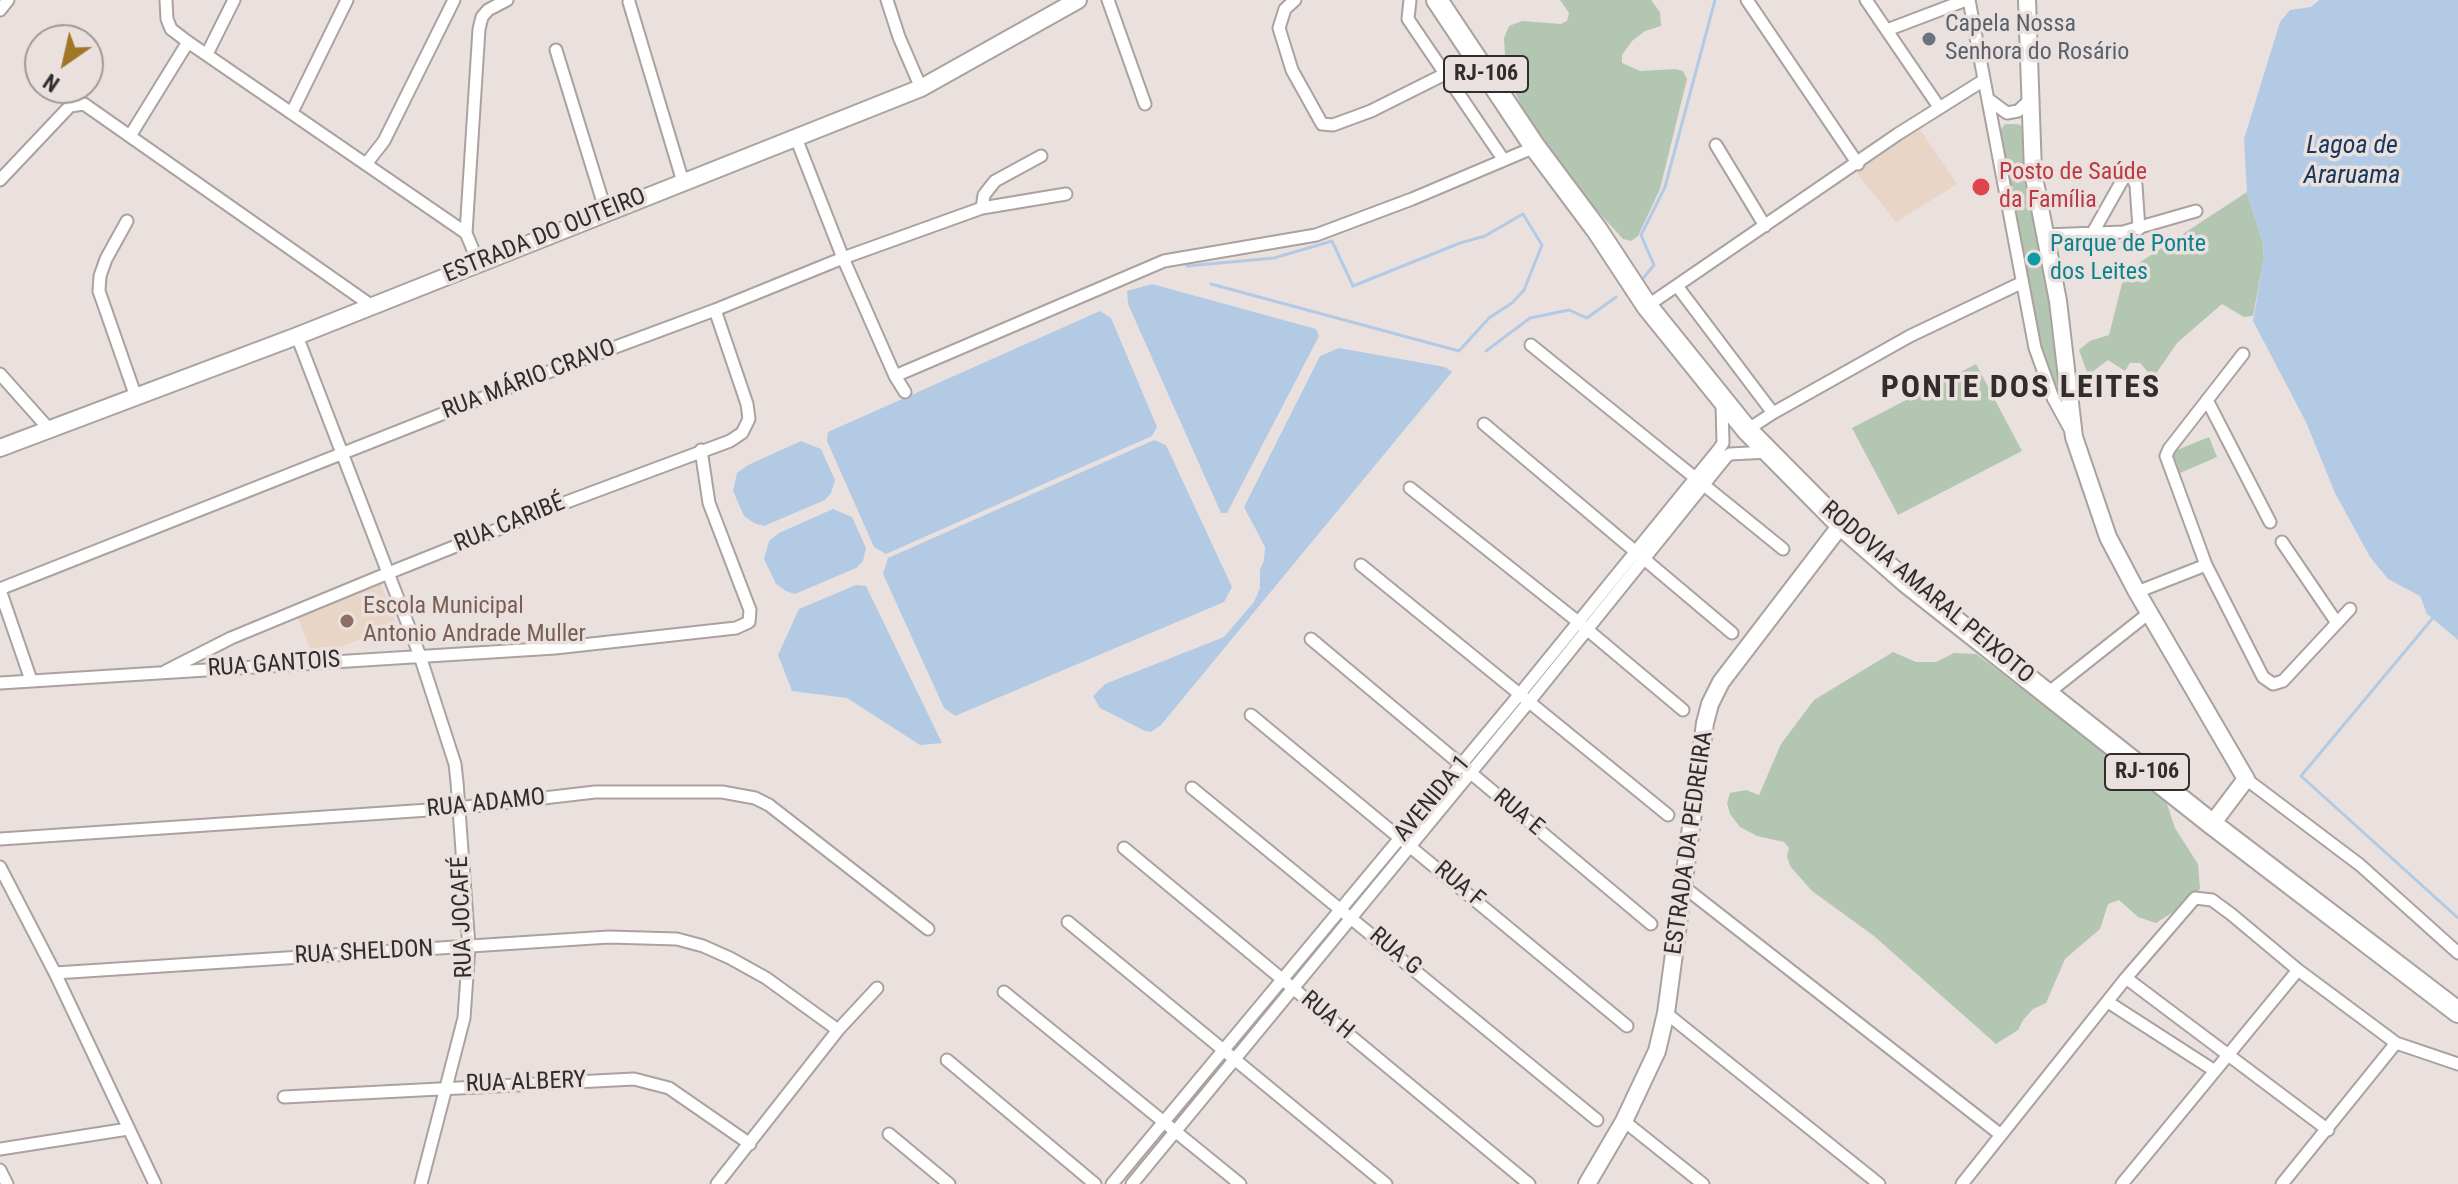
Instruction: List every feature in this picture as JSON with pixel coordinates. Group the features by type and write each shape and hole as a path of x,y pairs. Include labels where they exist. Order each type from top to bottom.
{"highway":[{"name":"RODOVIA AMARAL PEIXOTO","path":"1437,0 1535,147 1638,292 1747,430 1841,525 1906,582 2212,824 2458,1012"}],"street":[{"path":"0,10 8,0"},
{"path":"166,0 171,29 466,233"},
{"path":"207,54 234,0"},
{"path":"292,112 347,0"},
{"path":"366,164 384,141 454,0"},
{"path":"478,262 466,233 479,29 482,17 488,10 507,0"},
{"path":"887,0 921,88"},
{"name":"ESTRADA DO OUTEIRO","path":"0,448 297,336 921,88 1078,0"},
{"path":"1108,0 1145,104"},
{"path":"1295,0 1285,9 1279,28 1292,70 1322,124 1333,125 1371,111 1443,75 1473,54"},
{"path":"1410,0 1408,19 1443,75 1503,159"},
{"path":"1747,0 1858,164"},
{"path":"1866,0 1939,107"},
{"path":"1887,30 1968,0 2035,348 2053,398 2074,437 2108,537 2246,779 2360,865 2458,953"},
{"path":"2027,0 2033,172 2058,301 2074,437"},
{"path":"629,2 683,182"},
{"path":"130,136 188,42"},
{"path":"556,50 606,212"},
{"path":"1638,292 1677,286 1939,107 1984,80"},
{"path":"1988,99 2007,113 2018,111 2032,98"},
{"path":"0,180 70,106 78,103 91,107 372,306"},
{"path":"1994,131 2005,119 2012,118 2021,119 2032,126"},
{"path":"796,138 843,258 905,392"},
{"path":"1716,145 1765,226"},
{"path":"895,376 1164,261 1316,235 1535,147"},
{"path":"982,208 984,195 995,181 1041,156"},
{"path":"2092,234 2128,175 2134,178 2136,185 2139,229"},
{"name":"RUA MÁRIO CRAVO","path":"0,590 843,258 982,208 1066,194"},
{"path":"2045,235 2139,229 2196,211"},
{"path":"127,221 106,259 99,291 136,397"},
{"path":"1747,430 1910,336 2021,283"},
{"path":"1677,286 1773,413"},
{"name":"RUA CARIBÉ","path":"162,673 231,638 386,574 730,441 742,433 749,419 747,404 715,310"},
{"name":"RUA JOCAFÉ","path":"297,336 420,656 455,764 469,947 464,1018 421,1184"},
{"path":"1531,345 1783,549"},
{"path":"2243,354 2166,456 2206,565 2267,681 2283,681 2350,609"},
{"path":"0,374 49,429"},
{"path":"2053,398 2066,401 2070,392"},
{"path":"2207,400 2270,522"},
{"name":"AVENIDA 1","path":"1112,1184 1222,1050 1287,984 1347,913 1699,482 1723,443 1722,401"},
{"path":"1484,424 1732,633"},
{"name":"RUA GANTOIS","path":"0,683 612,643 736,628 749,622 749,607 709,503 701,450"},
{"name":"AVENIDA 1","path":"1699,482 1730,454 1768,452"},
{"path":"1410,488 1683,710"},
{"name":"ESTRADA DA PEDREIRA","path":"1587,1184 1624,1121 1657,1051 1666,1013 1710,704 1721,682 1841,525"},
{"path":"2282,542 2337,623"},
{"path":"1361,565 1668,815"},
{"path":"2137,592 2206,565"},
{"path":"0,590 31,680"},
{"path":"2048,693 2149,613"},
{"name":"RUA E","path":"1311,639 1651,924"},
{"name":"RUA F","path":"1251,715 1627,1026"},
{"path":"2212,824 2246,779"},
{"name":"RUA G","path":"1192,788 1597,1120"},
{"name":"RUA ADAMO","path":"0,839 458,808 595,792 722,792 739,794 769,805 928,929"},
{"name":"RUA H","path":"1124,848 1529,1184"},
{"path":"0,867 55,973 155,1184"},
{"path":"1684,887 2001,1135"},
{"path":"1962,1184 2126,978 2191,902 2200,897 2212,900 2231,914 2298,970 2396,1043 2458,1064"},
{"path":"1068,922 1386,1184"},
{"name":"RUA SHELDON","path":"55,973 609,937 677,939 703,946 766,978 838,1030"},
{"path":"2122,1184 2298,970"},
{"path":"2126,978 2328,1130"},
{"name":"AVENIDA 1","path":"1132,1184 1234,1059 1287,984"},
{"path":"717,1184 838,1030 877,988"},
{"path":"1004,992 1240,1184"},
{"path":"2108,1002 2215,1071"},
{"path":"1666,1013 1879,1184"},
{"path":"2282,1184 2396,1043"},
{"path":"947,1060 1095,1184"},
{"name":"RUA ALBERY","path":"284,1097 634,1079 669,1088 750,1144"},
{"path":"1624,1121 1703,1184"},
{"path":"0,1149 128,1129"},
{"path":"889,1134 949,1184"},
{"path":"0,1170 7,1184"}],"shaded area":[{"path":"1919,128 1957,184 1896,222 1856,172"},
{"name":"Escola Municipal Antonio Andrade Muller","path":"381,584 397,626 313,657 297,615"}],"green space":[{"path":"1560,0 1651,0 1660,12 1661,26 1645,31 1632,41 1622,55 1622,63 1640,71 1675,69 1683,71 1687,79 1660,189 1638,236 1631,241 1623,239 1570,181 1520,103 1506,72 1504,38 1509,26 1522,21 1561,24 1567,21 1569,13"},
{"name":"Parque de Ponte dos Leites","path":"2005,124 2018,124 2026,129 2066,392 2057,395 2040,347 1999,132"},
{"path":"2247,192 2263,244 2264,258 2253,316 2244,317 2222,304 2177,343 2153,378 2140,363 2130,363 2125,371 2108,360 2088,375 2079,350 2090,341 2109,335 2125,272"},
{"path":"1976,364 2022,451 1898,515 1852,428"},
{"path":"2209,437 2217,457 2180,473 2172,452"},
{"path":"1893,652 1916,662 1936,662 1954,653 1976,654 2166,801 2175,828 2198,864 2200,889 2156,923 2138,917 2119,900 2108,904 2100,929 2065,959 2046,1003 2033,1009 2018,1030 1996,1044 1874,936 1812,891 1790,866 1787,856 1789,848 1784,842 1757,836 1740,827 1730,814 1727,803 1730,793 1746,790 1759,795 1781,744 1814,700"}],"water":[{"name":"Lagoa de Araruama","path":"2319,0 2458,0 2458,640 2427,614 2420,596 2388,579 2370,557 2335,493 2306,422 2253,321 2264,258 2263,244 2247,192 2244,139 2280,22 2290,10 2311,7"},
{"path":"1152,284 1316,329 1319,336 1227,513 1221,513 1128,304 1127,291"},
{"path":"1100,311 1111,318 1157,427 1152,436 886,554 874,547 827,441 828,432"},
{"path":"1339,348 1445,367 1452,372 1161,725 1151,732 1145,731 1100,708 1093,696 1105,684 1224,637 1254,602 1260,588 1265,547 1244,507 1320,356"},
{"path":"1154,440 1166,445 1232,587 1224,602 955,716 944,708 883,574 888,558"},
{"path":"801,441 821,449 835,480 831,493 825,500 764,526 754,523 744,516 733,491 737,473"},
{"path":"833,509 852,517 866,548 863,561 856,568 795,594 786,591 776,584 764,559 769,541 779,533"},
{"path":"856,585 866,586 942,743 920,745 847,698 792,691 778,655 799,609"}],"waterway":[{"path":"1640,282 1654,265 1641,235 1665,187 1715,0"},
{"path":"1187,266 1274,258 1332,241 1353,286 1485,236 1523,214 1542,245 1524,290 1512,303 1489,318 1459,351 1211,284"},
{"path":"1486,351 1530,318 1569,310 1587,318 1616,297"},
{"path":"2432,619 2301,776 2458,918"}],"place":[{"name":"Capela Nossa Senhora do Rosário","path":"1929,39"},
{"name":"Posto de Saúde da Família","path":"1981,187"},
{"name":"Parque de Ponte dos Leites","path":"2034,259"},
{"name":"Escola Municipal Antonio Andrade Muller","path":"347,621"}],"district":[{"name":"PONTE DOS LEITES","path":"2021,389"}]}
